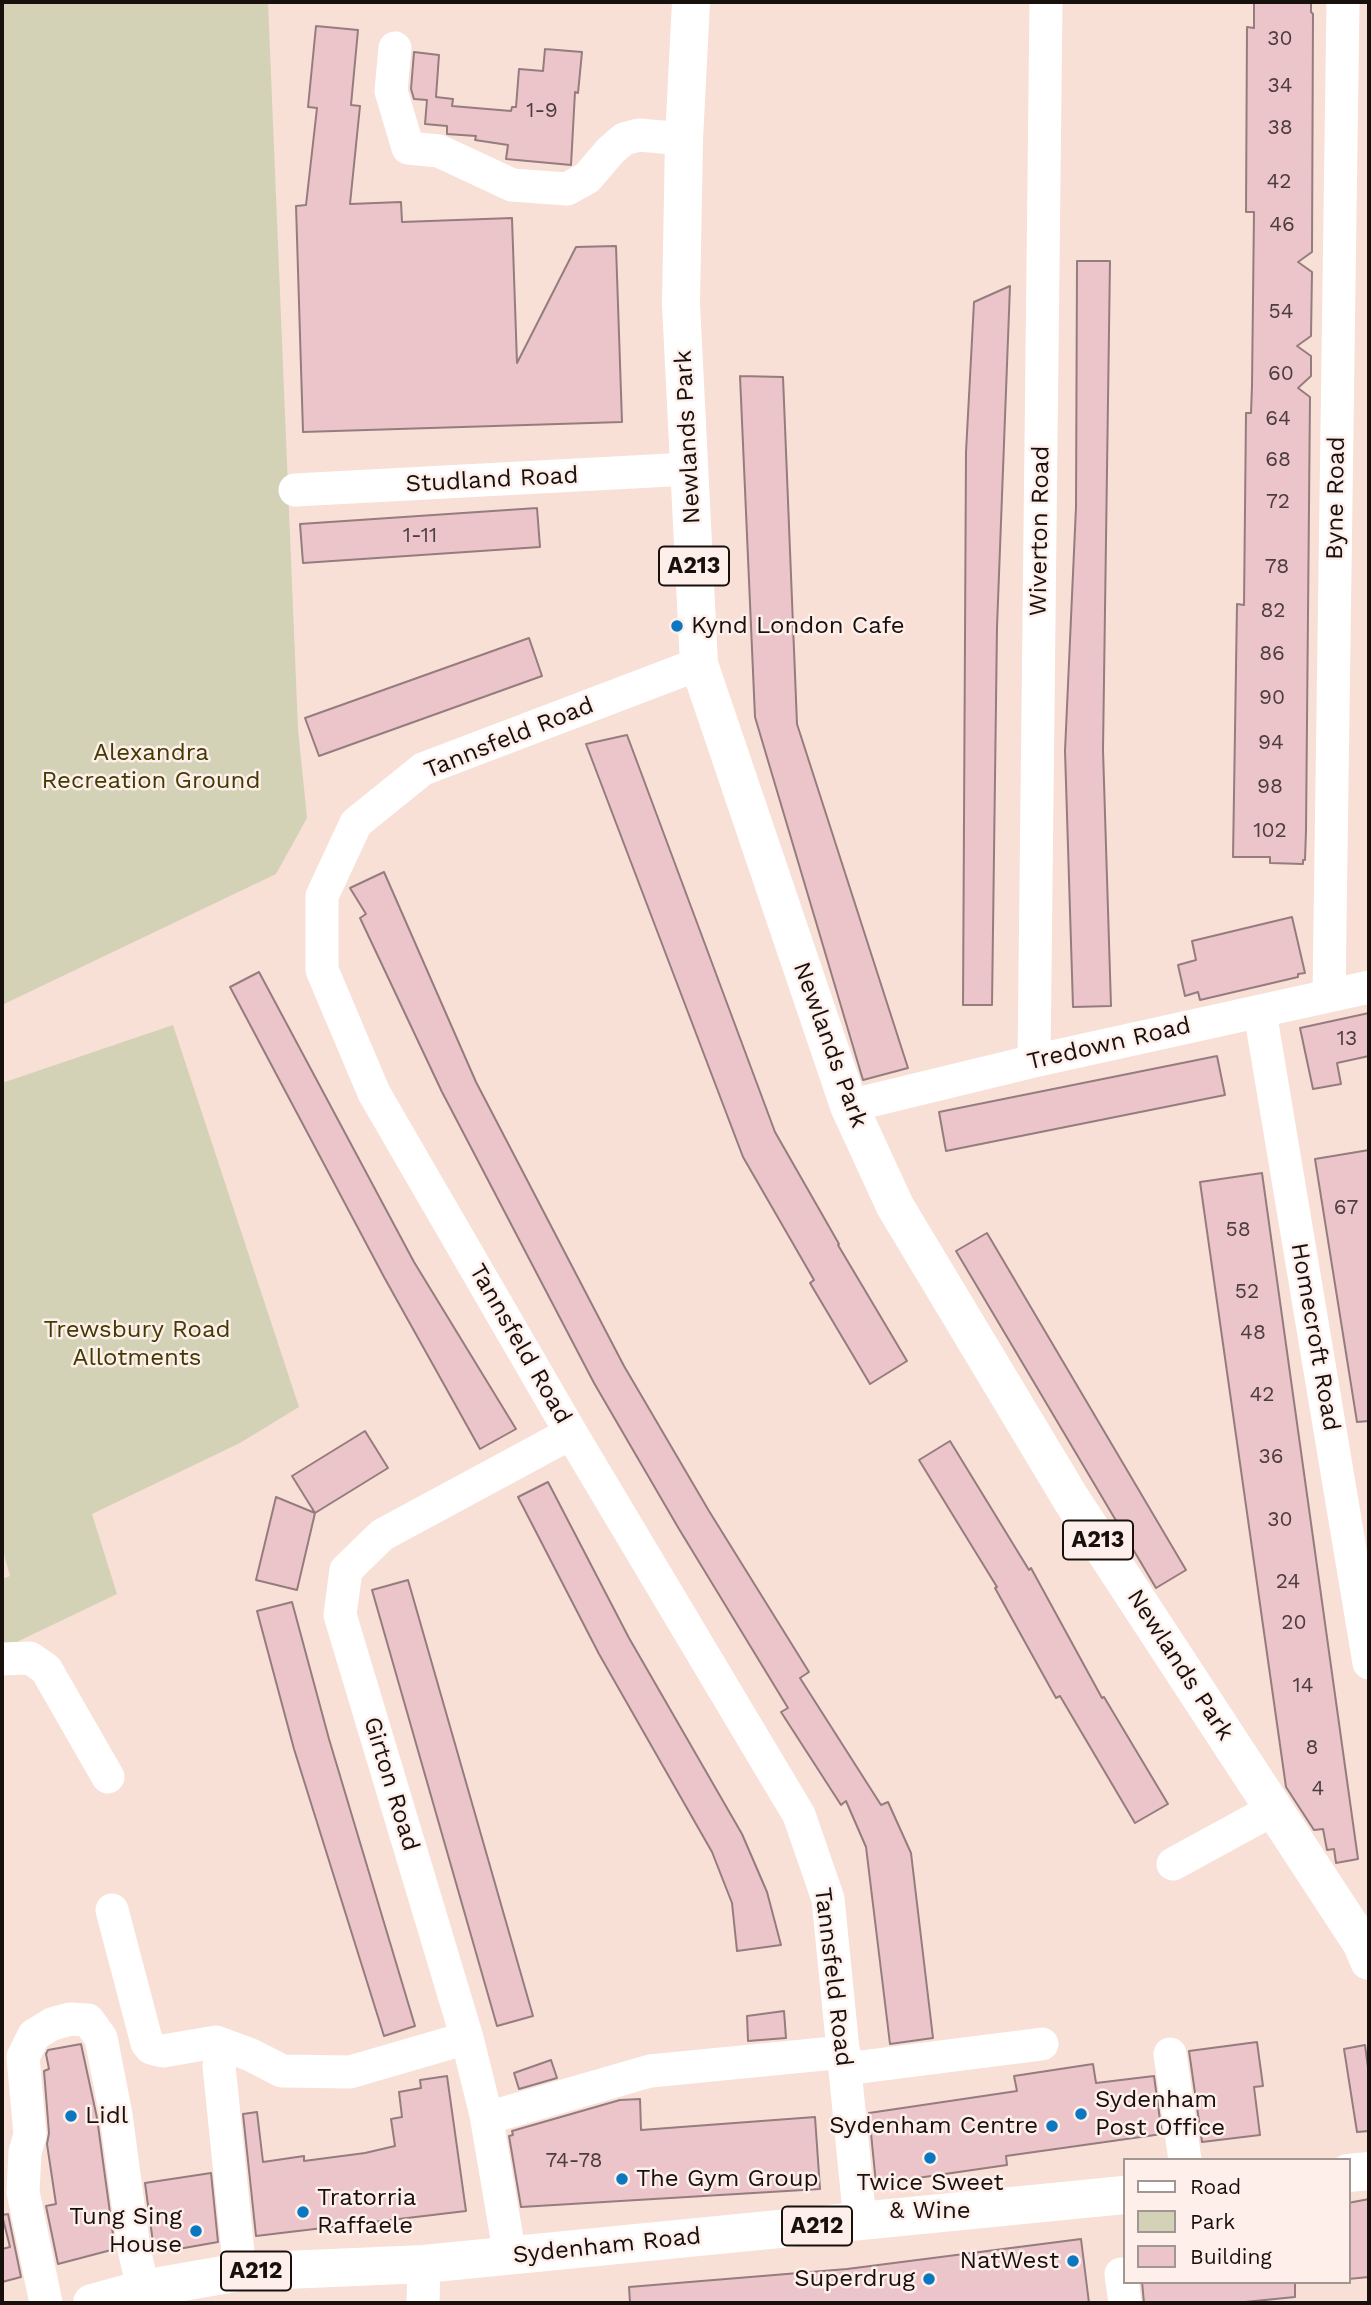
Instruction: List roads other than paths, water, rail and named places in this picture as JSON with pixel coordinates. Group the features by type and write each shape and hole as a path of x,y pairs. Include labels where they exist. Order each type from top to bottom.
{"main road":[{"name":"Newlands Park","path":"691,2 684,139 681,304 699,664 849,1106 895,1206 1079,1511 1367,1946"},
{"path":"1350,2173 1369,2171"},
{"name":"Sydenham Road","path":"92,2303 143,2289 240,2272 424,2264 1122,2195"}],"street":[{"name":"Wiverton Road","path":"1034,1060 1046,2"},
{"name":"Byne Road","path":"1329,995 1343,2"},
{"path":"394,48 391,91 408,148 439,151 512,184 567,189 587,178 624,139 639,135 684,139"},
{"name":"Studland Road","path":"295,490 689,469"},
{"name":"Tannsfeld Road","path":"699,664 423,769 356,823 323,896 322,970 374,1093 571,1433 799,1815 828,1899 860,2221"},
{"name":"Tredown Road","path":"849,1106 1034,1060 1369,987"},
{"name":"Homecroft Road","path":"1260,1012 1369,1663"},
{"name":"Girton Road","path":"510,2256 487,2118 467,2038 340,1615 346,1570 382,1535 571,1433"},
{"path":"2,1659 30,1658 46,1670 108,1777"},
{"path":"1173,1864 1274,1809"},
{"path":"112,1910 147,2043 151,2048 163,2051 216,2042 282,2071 350,2072 467,2038"},
{"path":"46,2303 23,2192 25,2152 30,2135 23,2057 34,2035 52,2024 70,2019 88,2020 101,2038 116,2115 134,2249 143,2289"},
{"path":"487,2118 650,2071 844,2061 1042,2044"},
{"path":"1170,2054 1185,2158"},
{"path":"219,2066 240,2272"},
{"path":"423,2303 424,2264"}],"place":[{"name":"Kynd London Cafe","path":"677,626"},
{"name":"Sydenham Post Office","path":"1081,2114"},
{"name":"Lidl","path":"71,2116"},
{"name":"Sydenham Centre","path":"1052,2126"},
{"name":"Twice Sweet & Wine","path":"930,2158"},
{"name":"The Gym Group","path":"622,2179"},
{"name":"Tratorria Raffaele","path":"303,2212"},
{"name":"Tung Sing House","path":"196,2231"},
{"name":"NatWest","path":"1073,2261"},
{"name":"Superdrug","path":"929,2279"}],"park label":[{"name":"Alexandra Recreation Ground","path":"151,767"},
{"name":"Trewsbury Road Allotments","path":"137,1344"}]}
